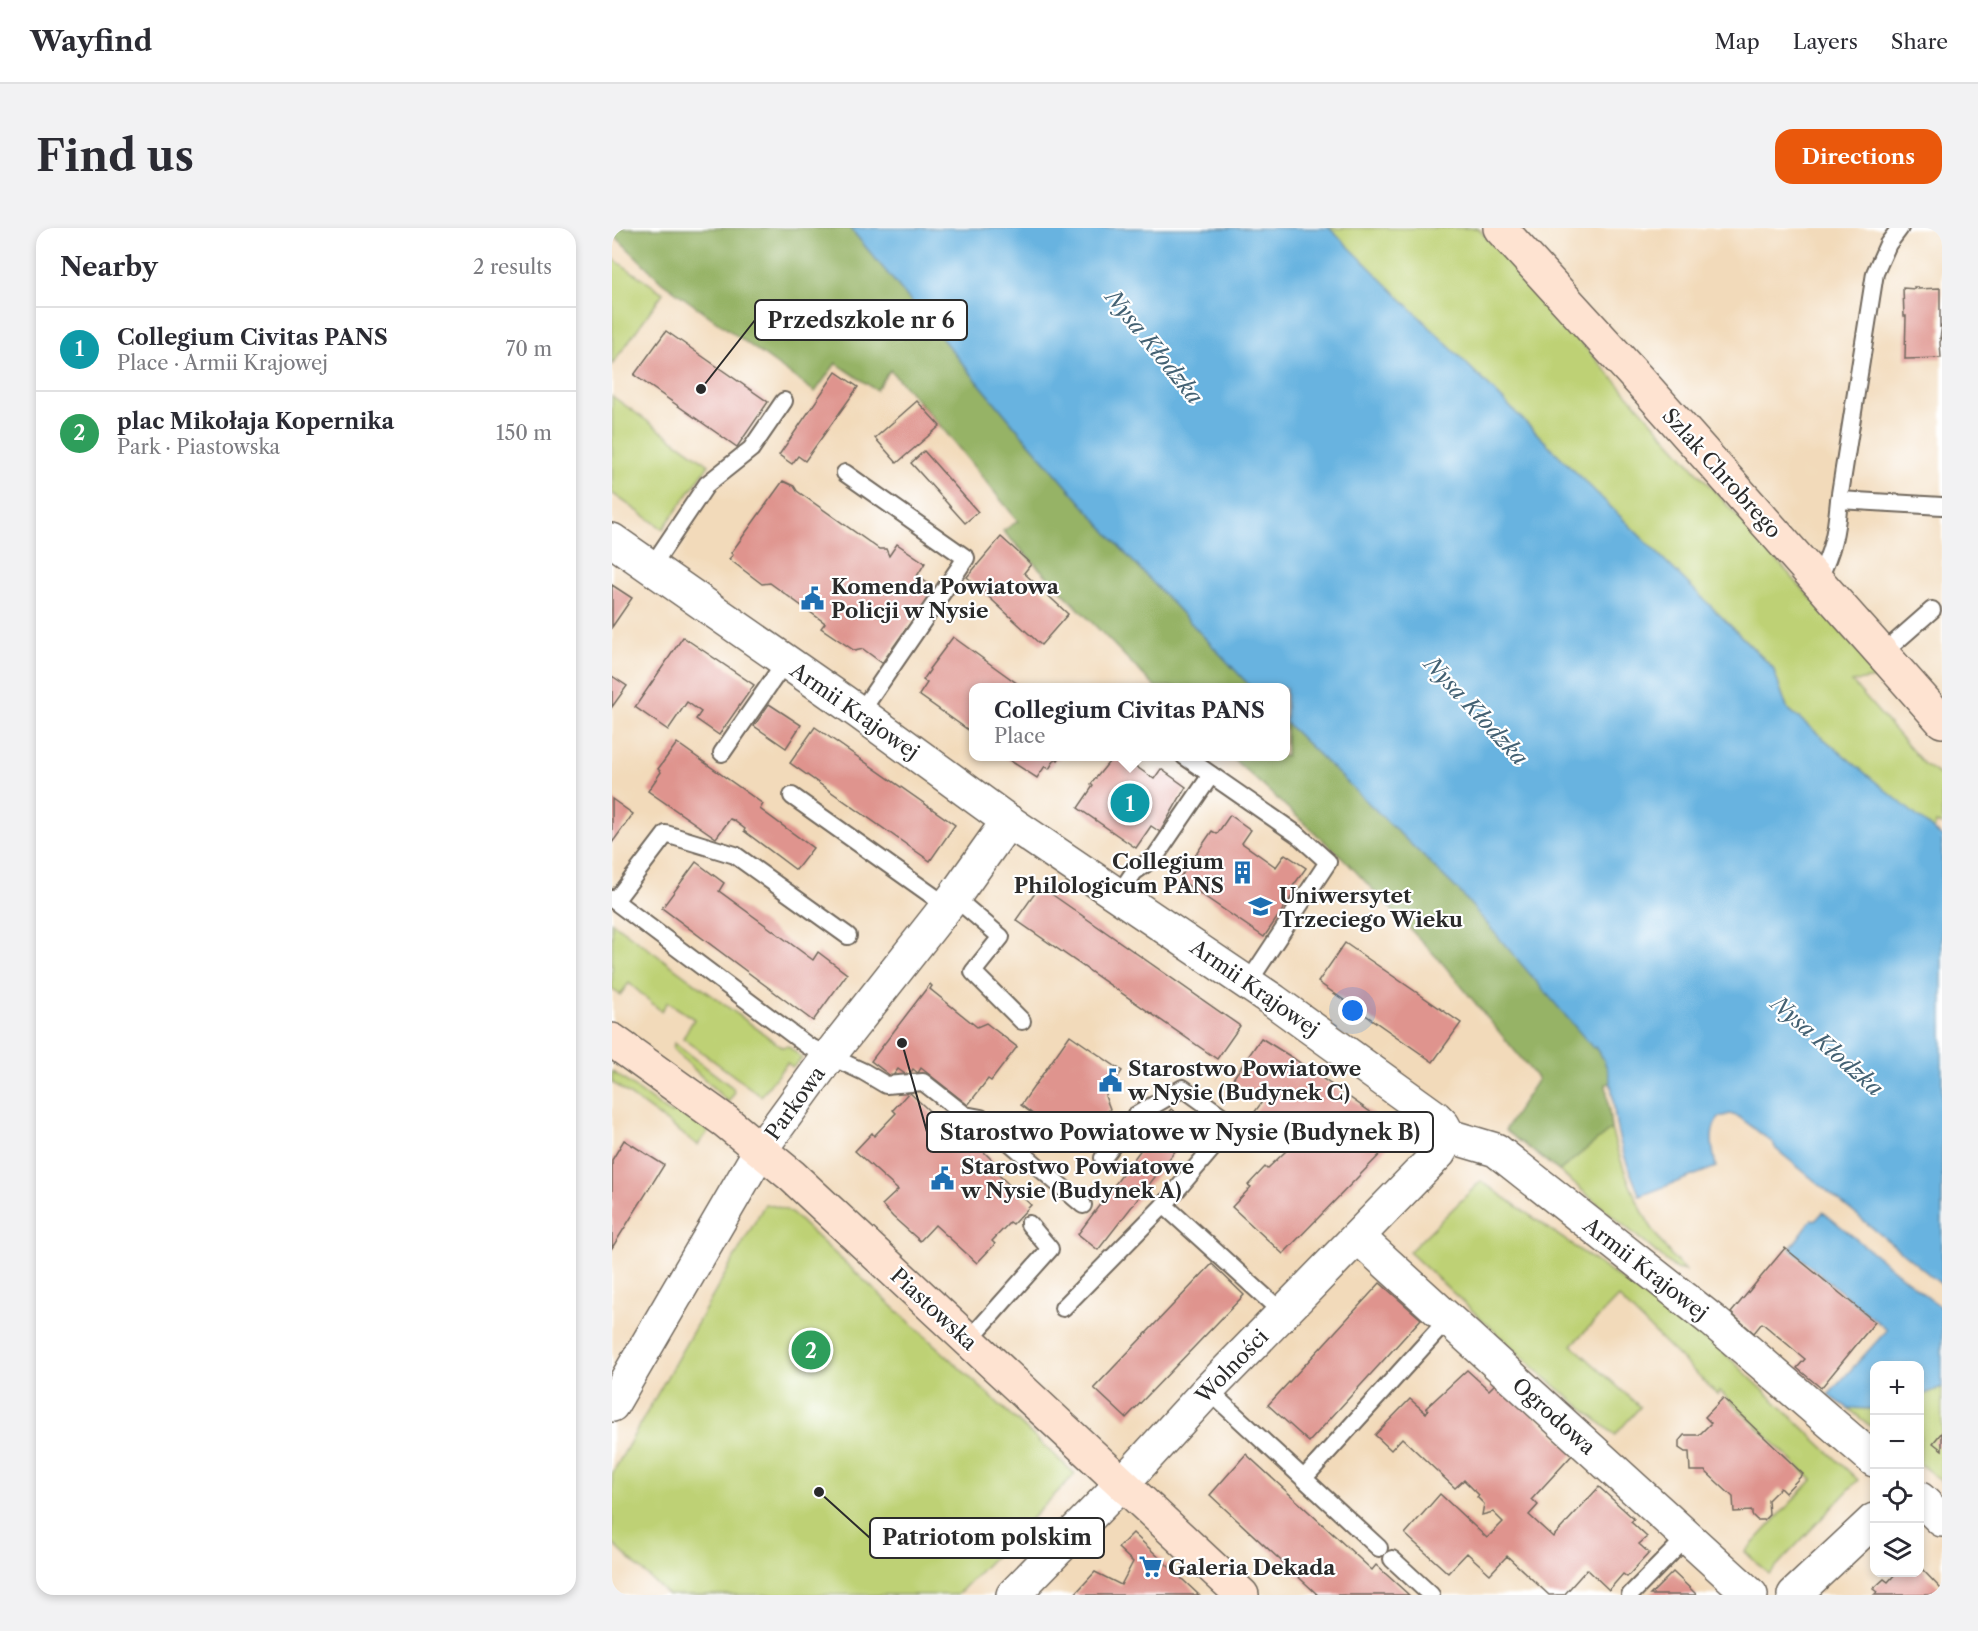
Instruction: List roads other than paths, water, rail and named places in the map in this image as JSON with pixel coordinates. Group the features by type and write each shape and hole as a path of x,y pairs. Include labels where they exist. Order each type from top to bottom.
{"street":[{"name":"Szlak Chrobrego","path":"1500,228 1942,721"},
{"name":"Armii Krajowej","path":"612,540 650,569 860,713 1008,821 1248,982 1435,1117 1449,1136 1496,1150 1713,1322 1870,1456"},
{"name":"Parkowa","path":"612,1405 622,1362 760,1149 829,1056 951,902 1008,821"},
{"name":"Piastowska","path":"612,1040 725,1121 792,1176 1242,1595"},
{"name":"Wolności","path":"1013,1595 1122,1484 1208,1390 1439,1153 1449,1136"},
{"name":"Ogrodowa","path":"1358,1237 1751,1595"},
{"path":"1924,1503 1942,1520"},
{"path":"1794,1595 1872,1523"}],"lane":[{"path":"1818,580 1830,555 1836,532 1875,273 1888,244 1900,228"},
{"path":"650,569 706,484 751,449 784,401"},
{"path":"845,473 966,558 860,713"},
{"path":"1839,500 1942,506"},
{"path":"1883,653 1932,610"},
{"path":"722,753 785,662"},
{"path":"1191,761 1298,835 1328,862 1248,982"},
{"path":"1119,894 1134,872 1155,856 1211,776"},
{"path":"792,796 1001,936 974,972 1022,1021"},
{"path":"848,936 735,855 666,834 613,900 808,1046 886,1085 923,1082 965,1115 981,1118 1083,1205"},
{"path":"1063,1308 1164,1205 1233,1124 1183,1088 1135,1116 1103,1158"},
{"path":"1164,1205 1284,1314"},
{"path":"969,1340 1050,1249 1029,1224"},
{"path":"1304,1478 1448,1319"},
{"path":"1208,1390 1379,1548"},
{"path":"1630,1595 1687,1537"},
{"path":"1392,1559 1431,1595"}],"water":[{"name":"Nysa Kłodzka","path":"850,228 1329,228 1773,668 1787,708 1942,837 1942,1285 1776,1149 1773,1143 1739,1117 1730,1114 1720,1117 1713,1128 1712,1140 1716,1167 1640,1196 1619,1138 1609,1077 1596,1047 1593,1048 1460,892 1290,727 1290,683 1247,683 1127,555 1018,430"},
{"path":"1823,1212 1942,1307 1942,1387 1924,1394 1924,1361 1870,1361 1870,1409 1848,1408 1828,1395 1887,1330 1790,1249 1812,1219 1815,1221"}],"place":[{"name":"Przedszkole nr 6","path":"701,389"},
{"name":"Komenda Powiatowa Policji w Nysie","path":"813,598"},
{"name":"Collegium Civitas PANS","path":"1130,803"},
{"name":"Collegium Philologicum PANS","path":"1242,873"},
{"name":"Uniwersytet Trzeciego Wieku","path":"1261,907"},
{"name":"Starostwo Powiatowe w Nysie (Budynek B)","path":"902,1043"},
{"name":"Starostwo Powiatowe w Nysie (Budynek C)","path":"1110,1080"},
{"name":"Starostwo Powiatowe w Nysie (Budynek A)","path":"943,1178"},
{"name":"plac Mikołaja Kopernika","path":"811,1350"},
{"name":"Patriotom polskim","path":"819,1492"},
{"name":"Galeria Dekada","path":"1150,1567"}]}
